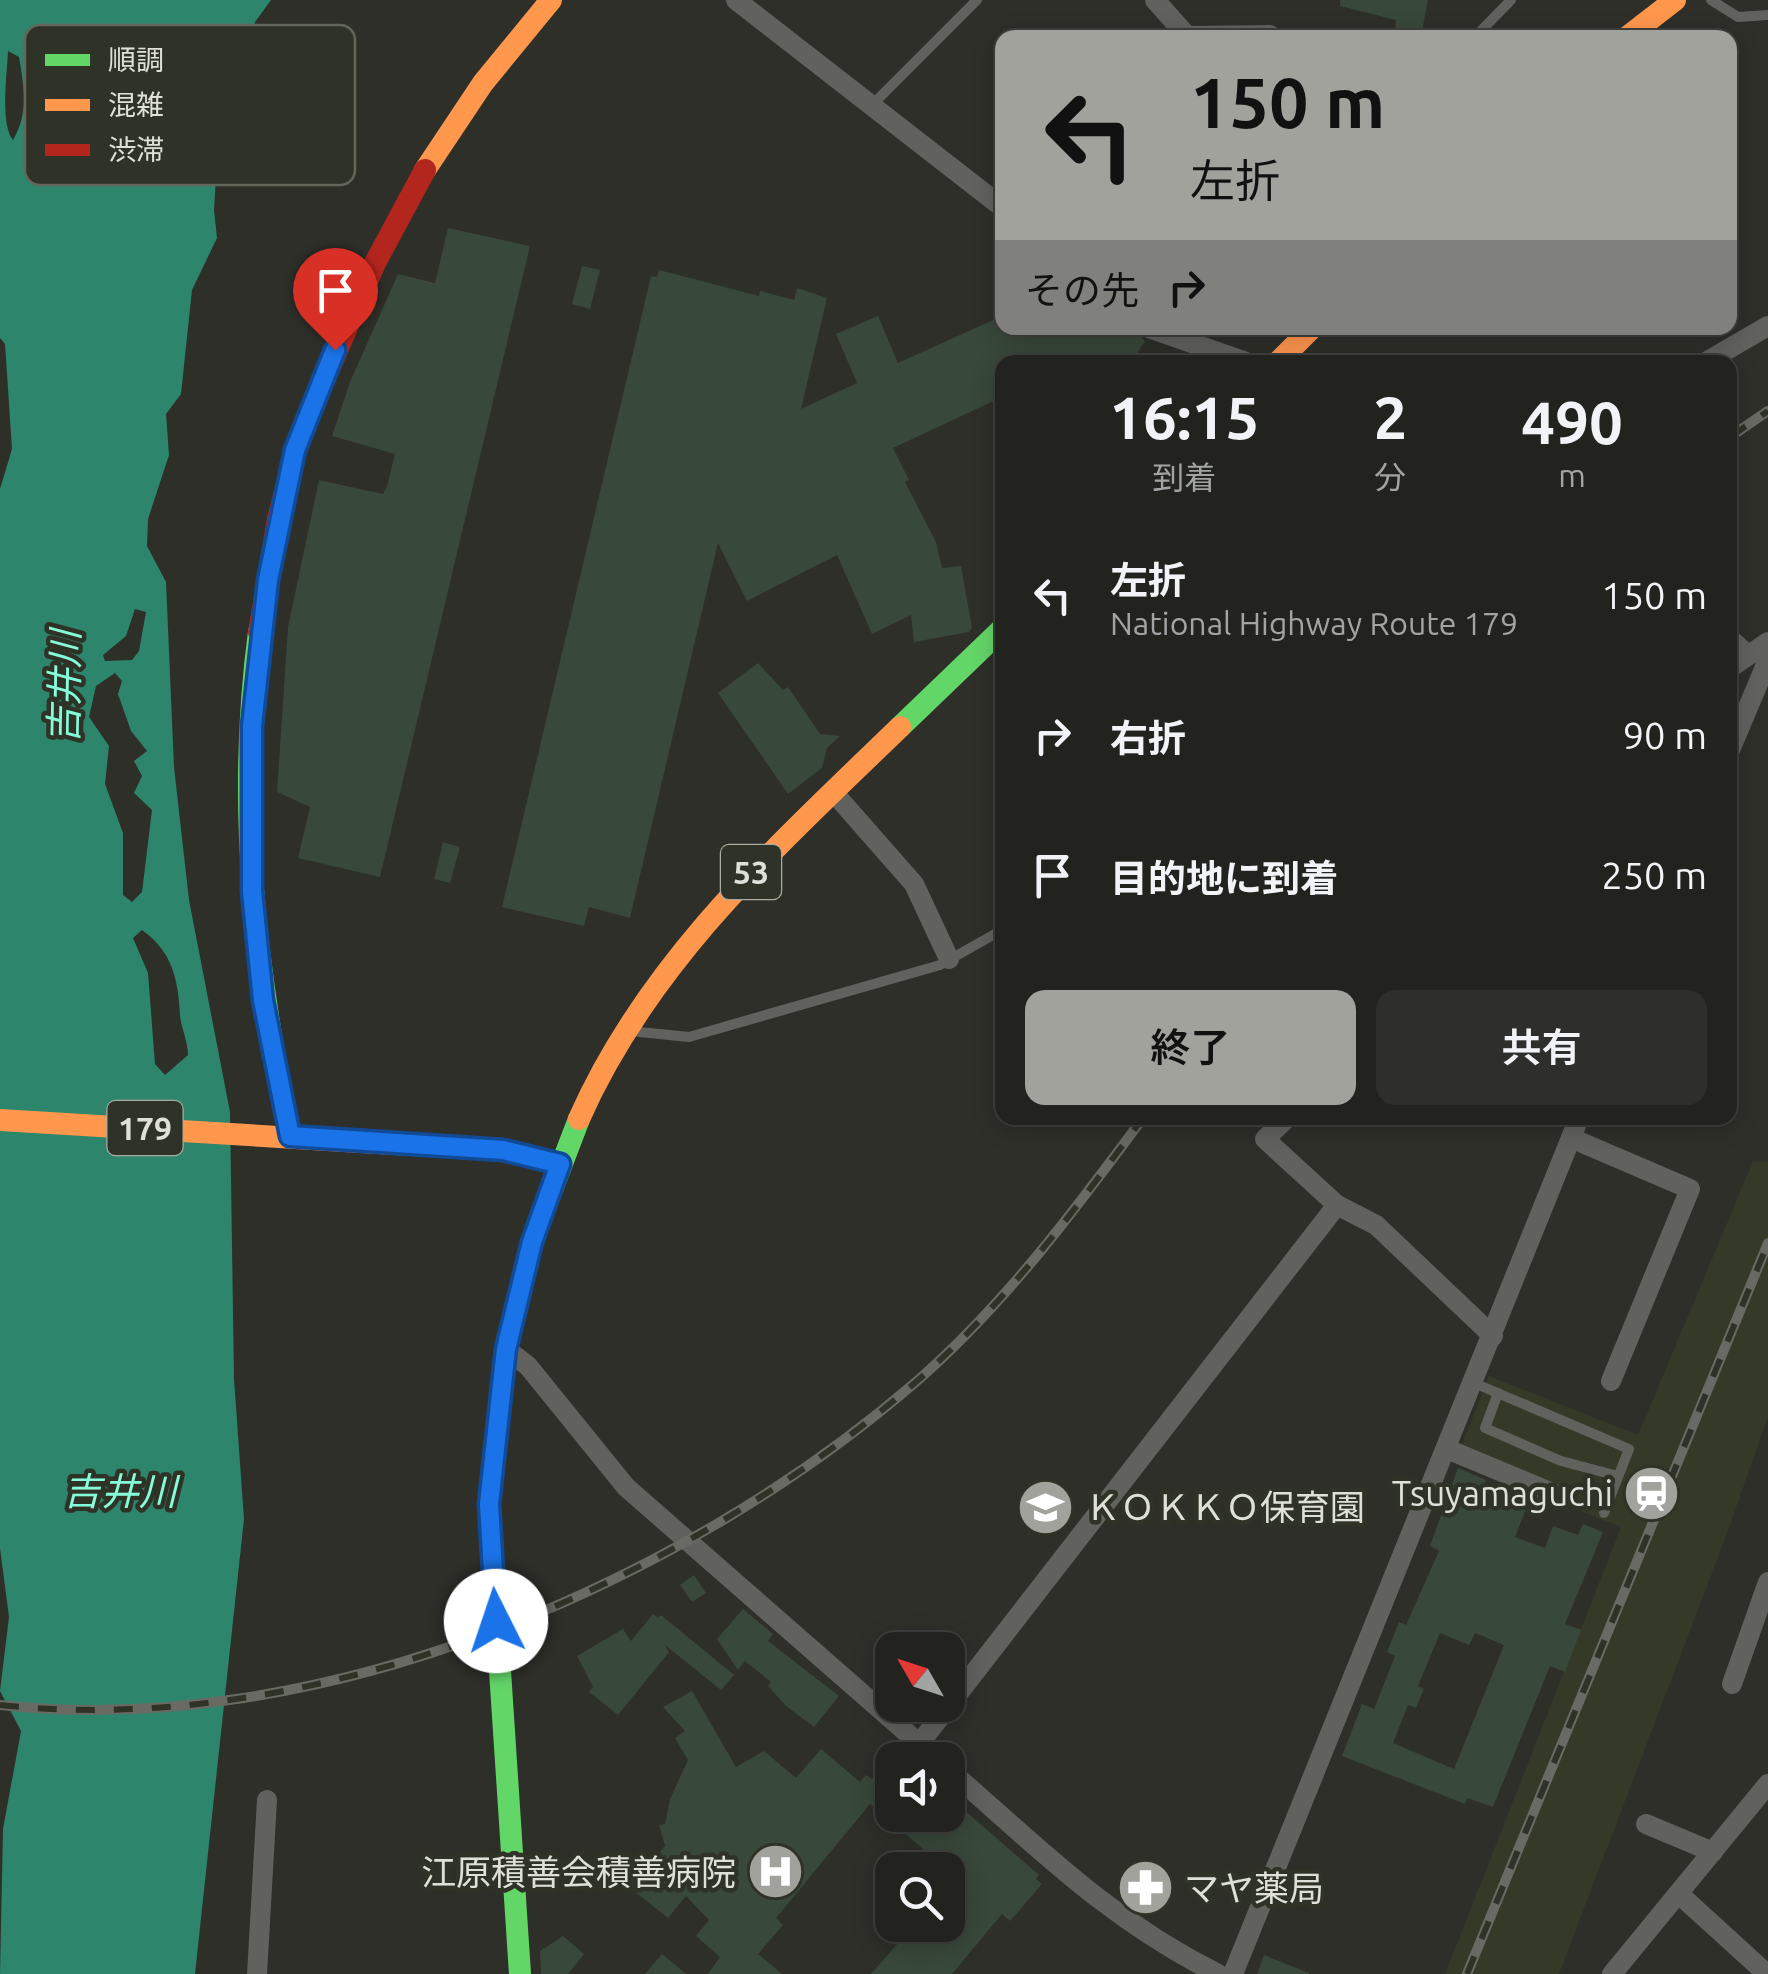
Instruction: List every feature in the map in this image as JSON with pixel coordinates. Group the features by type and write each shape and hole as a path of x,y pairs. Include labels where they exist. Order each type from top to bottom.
{"main road":[{"path":"290,1136 263,1000 250,809 252,726 268,580 295,450 376,256 422,170 492,69 550,0"},
{"path":"1636,30 1675,0"},
{"path":"1285,355 1305,335"},
{"name":"53","path":"520,1974 489,1504 506,1349 532,1242 594,1085 628,1028 686,946 762,860 995,636"},
{"name":"179","path":"0,1120 503,1150 560,1164"}],"street":[{"path":"736,0 995,201"},
{"path":"1155,0 1182,30"},
{"path":"1718,355 1768,326"},
{"path":"1169,335 1226,355"},
{"path":"1737,662 1768,642"},
{"path":"1737,645 1747,654"},
{"path":"1737,736 1763,686 1768,660"},
{"path":"834,793 914,884 949,960"},
{"path":"1279,1125 1266,1139 1337,1205 1376,1225 1493,1336"},
{"path":"1234,1974 1575,1128 1690,1189 1611,1381"},
{"path":"921,1742 1337,1205"},
{"path":"506,1349 528,1366 626,1487 917,1742"},
{"path":"1447,1448 1554,1494"},
{"path":"1732,1684 1768,1582"},
{"path":"965,1783 1106,1909 1155,1942 1218,1974"},
{"path":"1612,1974 1768,1784"},
{"path":"257,1974 267,1800"},
{"path":"1646,1824 1714,1852"},
{"path":"1679,1894 1767,1974"}],"lane":[{"path":"873,104 977,0"},
{"path":"1482,30 1511,0"},
{"path":"1710,0 1738,16 1768,15"},
{"path":"628,1028 646,1035 689,1037 949,960 995,934"},
{"path":"1474,1383 1630,1450 1604,1513"},
{"path":"1498,1393 1485,1428 1561,1461 1618,1476"}],"shaded area":[{"path":"1753,1161 1768,1162 1768,1417 1725,1539 1559,1974 1445,1974 1621,1527 1575,1509 1566,1488 1462,1444 1489,1376 1638,1435"}],"water":[{"name":"吉井川","path":"0,0 271,0 254,25 25,25 25,185 215,185 217,238 192,290 181,394 166,414 169,455 148,519 147,546 166,582 174,767 189,900 230,1112 234,1379 244,1519 195,1974 0,1974 3,1829 21,1731 0,1691 9,1617 0,1548 0,489 12,449 5,344 0,338","holes":["8,51 19,57 24,89 21,120 13,140 5,111","135,609 146,612 139,651 132,660 105,661 103,655 126,636","115,673 122,681 118,694 131,731 147,751 134,761 142,776 134,793 152,810 142,892 132,902 123,895 123,833 105,784 109,746 89,717 96,686","142,930 167,957 178,990 187,1045 188,1055 165,1075 155,1064 148,973 133,938"]}],"building":[{"path":"1340,0 1428,0 1422,30 1395,30 1396,20 1340,6"},
{"path":"448,228 530,246 380,877 298,858 310,807 277,792 288,627 319,480 383,494 387,486 395,454 332,436 350,382 398,274 435,283"},
{"path":"582,266 600,270 590,309 572,304"},
{"path":"659,270 759,296 760,291 794,300 797,288 827,298 801,409 857,383 836,334 878,316 898,363 995,319 995,335 1139,335 1145,341 1136,355 995,355 995,400 893,448 909,480 905,482 936,542 942,568 961,566 972,628 969,632 914,642 911,615 872,634 837,555 747,601 718,543 630,918 589,907 584,926 502,907 651,276 657,277"},
{"path":"758,663 783,690 788,687 820,734 840,736 827,748 822,768 788,794 718,693"},
{"path":"443,842 460,847 450,883 434,879"},
{"path":"1458,1468 1486,1480 1484,1486 1528,1504 1515,1537 1545,1548 1553,1526 1578,1535 1583,1524 1603,1532 1565,1624 1581,1630 1565,1672 1550,1666 1493,1807 1467,1798 1465,1804 1342,1756 1362,1704 1374,1709 1395,1656 1387,1652 1399,1622 1406,1625 1439,1551 1430,1546","holes":["1440,1633 1469,1645 1475,1633 1504,1645 1454,1769 1393,1743 1408,1705 1416,1708 1424,1689 1418,1686"]},
{"path":"694,1575 706,1593 692,1602 680,1585"},
{"path":"743,1609 773,1634 768,1641 839,1696 814,1727 786,1706 768,1686 771,1682 745,1661 738,1670 717,1639"},
{"path":"653,1614 658,1618 661,1615 734,1675 721,1690 665,1645 669,1652 618,1715 589,1692 593,1687 577,1656 623,1629 631,1641"},
{"path":"692,1691 736,1767 764,1751 796,1778 821,1749 860,1782 866,1775 872,1779 875,1775 875,1808 870,1804 776,1918 783,1925 758,1954 782,1974 708,1974 720,1957 696,1936 709,1920 686,1896 668,1918 629,1887 665,1846 659,1825 665,1824 670,1799 688,1760 675,1738 685,1731 663,1707"},
{"path":"965,1811 1039,1875 1036,1879 1042,1884 1010,1921 1002,1914 952,1974 871,1974 899,1942 965,1942 965,1852 927,1852 903,1832 965,1832"},
{"path":"583,1850 593,1881 581,1886 574,1881"},
{"path":"563,1936 584,1954 568,1974 541,1974 540,1951"},
{"path":"662,1954 686,1974 645,1974"},
{"path":"1264,1955 1309,1973 1309,1974 1257,1974"}],"railway":[{"path":"1737,432 1768,411"},
{"path":"0,1705 121,1710 244,1698 367,1672 488,1633 606,1583 718,1523 823,1455 917,1381 1009,1288 1138,1125"},
{"path":"1467,1974 1768,1243"}],"traffic: fast":[{"path":"259,632 252,696 249,823 267,1011 290,1137"},
{"path":"900,727 995,636"},
{"path":"520,1974 489,1504 506,1349 532,1242 579,1119"},
{"path":"394,1144 503,1150 560,1163"}],"traffic: slow":[{"path":"425,170 483,83 551,0"},
{"path":"1636,30 1675,0"},
{"path":"1285,355 1305,335"},
{"path":"579,1119 641,1008 679,957 763,861 900,727"},
{"path":"0,1120 394,1144"}],"traffic: jam":[{"path":"259,632 278,519 298,440 375,263 425,170"}],"place":[{"name":"Tsuyamaguchi","path":"1652,1493"},
{"name":"ＫＯＫＫＯ保育園","path":"1046,1507"},
{"name":"江原積善会積善病院","path":"775,1872"},
{"name":"マヤ薬局","path":"1145,1888"}],"route":[{"path":"335,350 295,450 268,580 252,726 250,809 252,891 263,1000 290,1136 503,1150 560,1164 532,1242 506,1349 489,1504 496,1621"}]}
